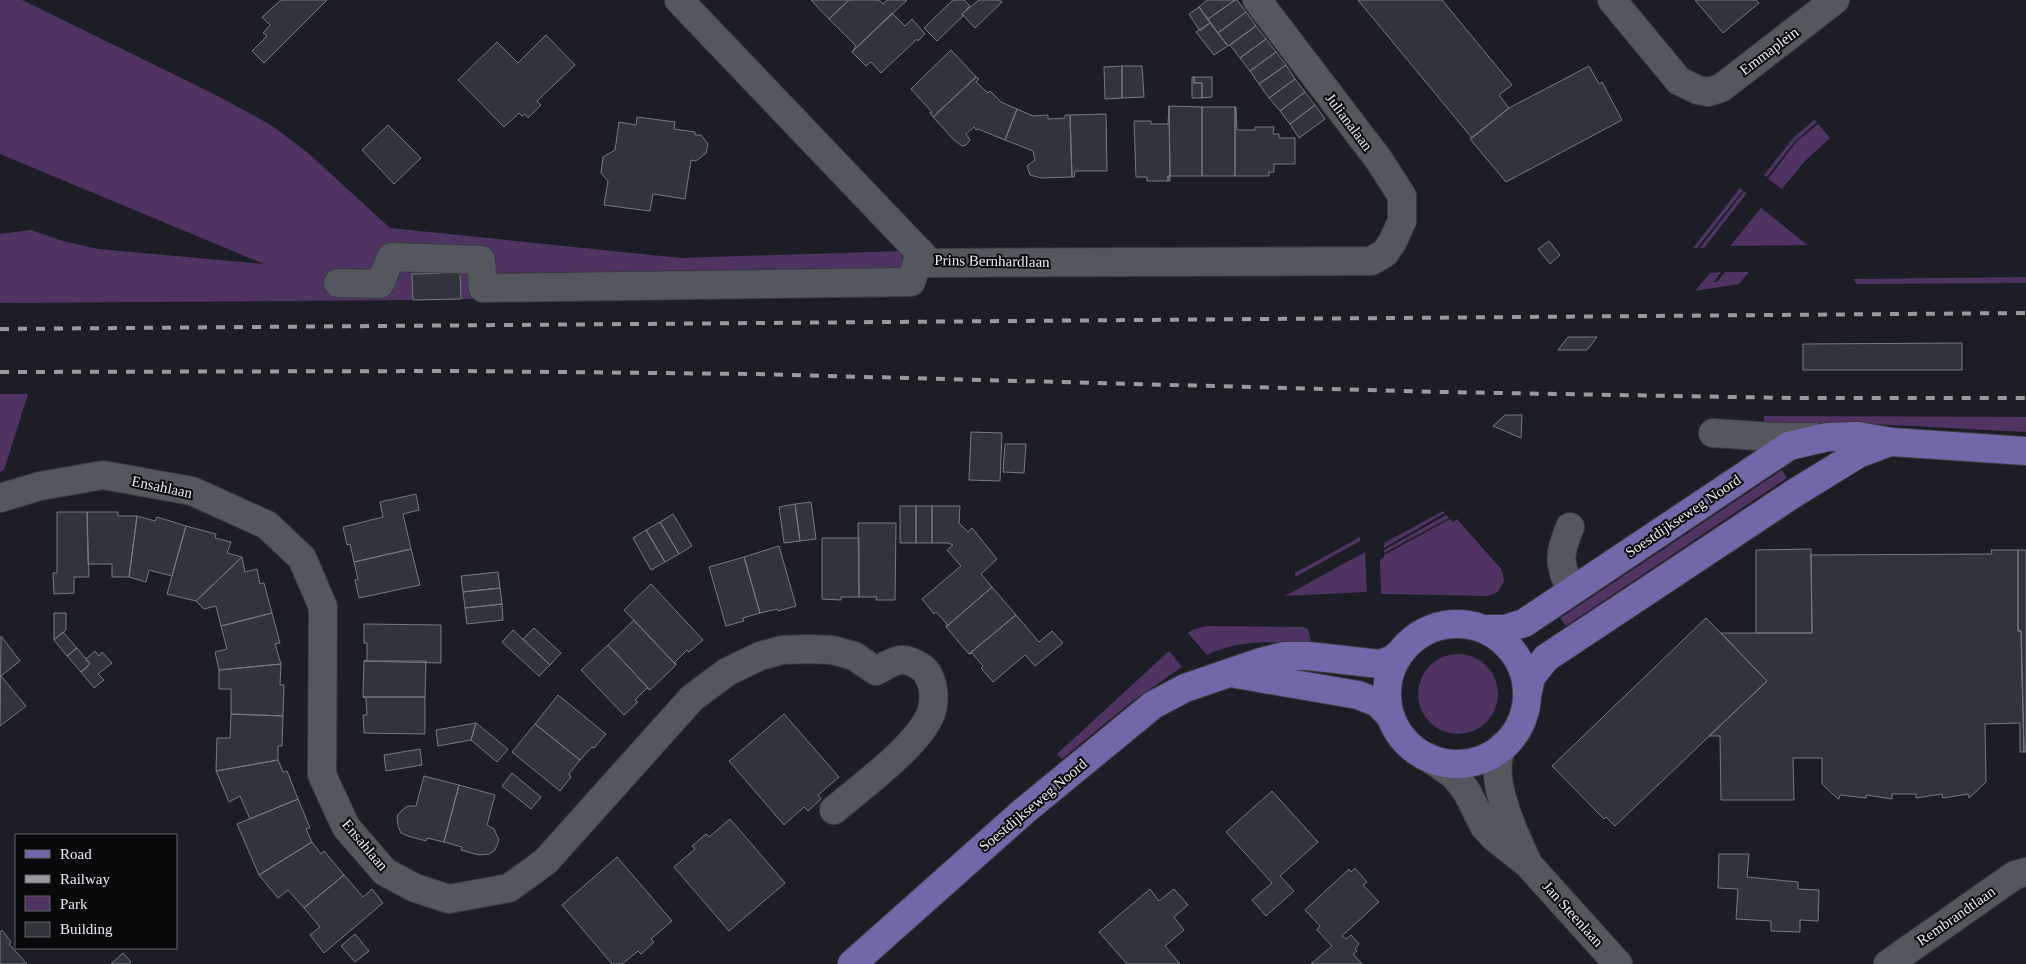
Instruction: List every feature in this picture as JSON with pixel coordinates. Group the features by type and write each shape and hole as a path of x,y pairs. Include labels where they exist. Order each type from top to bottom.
{"main road":[{"name":"Soestdijkseweg Noord","path":"1485,629 1498,630 1517,626 1789,446 1828,437 1858,436 1892,442 2026,451"},
{"name":"Soestdijkseweg Noord","path":"1527,696 1531,677 1546,658 1793,494 1858,454 1892,442"},
{"path":"1449,624 1464,624 1485,629 1503,642 1515,655 1524,675 1527,696 1521,721 1503,746 1474,763 1449,763 1428,757 1407,743 1391,717 1388,705 1388,685 1392,668 1401,652 1414,639 1432,629 1449,624"},
{"name":"Soestdijkseweg Noord","path":"852,964 1024,811 1153,705 1185,688 1284,656 1308,656 1380,664 1394,659 1401,652"},
{"name":"Soestdijkseweg Noord","path":"1232,673 1358,695 1378,703 1391,717"}],"street":[{"name":"Prins Bernhardlaan","path":"679,0 930,263 1371,261 1385,253"},
{"name":"Julianalaan","path":"1257,0 1378,160 1402,196 1402,221 1393,242 1385,253"},
{"name":"Emmaplein","path":"1612,0 1679,81 1698,90 1708,92 1721,88 1835,0"},
{"path":"338,283 380,284 391,257 482,260 483,288 911,282 920,252"},
{"path":"1713,434 1828,437"},
{"name":"Ensahlaan","path":"0,498 40,486 104,475 192,490 267,525 302,558 323,607 322,775 346,827 385,872 415,888 449,899 509,888 546,861 692,698 727,672 760,656 774,652 809,649 832,650 854,656 876,671 895,660 910,660 924,668 932,683 934,700 931,713 920,731 898,755 834,810"},
{"path":"1570,527 1563,545 1561,563 1571,591"},
{"name":"Jan Steenlaan","path":"1503,746 1498,763 1499,782 1511,823 1528,864"},
{"name":"Jan Steenlaan","path":"1428,757 1455,776 1467,792 1484,826 1494,837 1528,864 1618,964"},
{"name":"Rembrandtlaan","path":"1888,964 2015,875 2026,872"}],"green space":[{"path":"0,0 22,0 212,93 271,125 307,152 390,228 681,258 902,251 906,297 461,299 460,273 412,274 413,300 0,303 0,234 31,230 63,241 98,249 264,264 0,154"},
{"path":"1814,120 1817,122 1795,141 1767,177 1764,175 1793,138"},
{"path":"1818,124 1830,138 1804,162 1782,189 1768,179 1797,141"},
{"path":"1740,188 1743,190 1697,248 1693,248"},
{"path":"1744,191 1747,193 1704,248 1700,248"},
{"path":"1761,208 1805,243 1808,245 1730,246"},
{"path":"1721,272 1714,282 1717,282 1725,272 1749,272 1739,284 1695,291 1710,273"},
{"path":"2026,277 2026,283 1857,284 1853,279"},
{"path":"0,394 28,394 4,470 0,472"},
{"path":"1764,416 2026,417 2026,432 1834,422 1795,430 1764,428"},
{"path":"1782,470 1787,478 1566,626 1560,618"},
{"path":"1443,511 1445,513 1384,548 1384,543"},
{"path":"1446,515 1449,518 1384,553 1384,550"},
{"path":"1450,519 1453,522 1457,519 1502,570 1504,581 1498,592 1488,596 1381,594 1380,560 1384,555"},
{"path":"1360,537 1360,541 1295,577 1295,573"},
{"path":"1365,552 1367,592 1285,596"},
{"path":"1206,626 1302,627 1308,629 1312,645 1259,642 1233,646 1207,655 1188,633"},
{"path":"1169,651 1182,667 1130,703 1062,759 1057,754"},
{"path":"1458,654 1473,657 1486,666 1495,679 1498,694 1495,709 1486,722 1473,731 1458,734 1443,731 1430,722 1421,709 1418,694 1421,679 1430,666 1443,657"}],"building":[{"path":"281,0 327,0 264,63 252,51 267,36 263,33 270,25 262,17"},
{"path":"811,0 849,0 829,19"},
{"path":"849,0 879,0 883,4 887,0 907,0 852,52 856,46 829,19"},
{"path":"953,0 964,0 970,6 962,14 963,16 937,41 924,28"},
{"path":"979,0 999,0 1002,2 975,28 962,14"},
{"path":"1207,0 1235,0 1208,19 1199,7"},
{"path":"1235,0 1246,12 1218,33 1208,19"},
{"path":"1358,0 1442,0 1512,85 1499,95 1509,108 1472,138"},
{"path":"1695,0 1756,0 1759,3 1723,33"},
{"path":"1199,7 1210,23 1200,31 1189,14"},
{"path":"1246,12 1256,26 1228,46 1218,33"},
{"path":"892,13 905,26 912,19 925,34 918,41 917,39 881,73 871,62 866,66 852,52"},
{"path":"1210,23 1228,46 1214,55 1196,32"},
{"path":"1256,26 1266,39 1240,58 1230,45"},
{"path":"546,35 575,65 537,101 541,105 528,118 525,114 522,116 519,113 504,127 458,80 497,42 518,63"},
{"path":"1266,39 1276,52 1250,71 1240,58"},
{"path":"951,50 976,77 933,117 930,113 932,112 911,89"},
{"path":"1276,52 1286,65 1259,84 1250,71"},
{"path":"1286,65 1295,79 1269,98 1259,84"},
{"path":"1122,66 1142,66 1144,97 1122,98"},
{"path":"1122,66 1122,98 1105,99 1104,67"},
{"path":"1589,66 1599,84 1602,82 1622,120 1506,182 1470,139 1509,108"},
{"path":"976,77 979,79 976,82 988,93 990,91 1001,102 1017,109 1005,140 978,129 976,130 974,127 966,134 970,140 966,145 962,146 933,117"},
{"path":"1192,77 1194,77 1194,83 1202,83 1202,98 1192,98"},
{"path":"1194,77 1212,77 1212,97 1202,98 1202,83 1194,83"},
{"path":"1295,79 1305,92 1280,111 1269,98"},
{"path":"1305,92 1315,105 1290,124 1280,111"},
{"path":"1315,105 1325,119 1299,138 1290,124"},
{"path":"1169,106 1170,176 1168,176 1168,181 1147,181 1147,177 1136,177 1134,121 1168,124"},
{"path":"1169,106 1202,107 1202,176 1170,176"},
{"path":"1202,107 1235,107 1235,176 1202,176"},
{"path":"1235,107 1237,130 1255,130 1255,127 1274,127 1273,134 1279,134 1279,138 1295,138 1295,164 1274,164 1274,172 1269,172 1269,176 1235,176"},
{"path":"1017,109 1033,116 1048,115 1048,119 1065,118 1065,115 1070,115 1072,177 1041,178 1030,175 1027,166 1035,160 1033,151 1005,140"},
{"path":"1106,114 1107,171 1075,171 1074,177 1072,177 1070,115"},
{"path":"637,117 675,122 674,129 695,132 695,135 701,135 708,144 706,153 696,161 691,160 685,199 653,194 650,211 604,205 608,181 601,173 603,157 615,150 619,122 636,125"},
{"path":"388,125 421,158 394,184 362,150"},
{"path":"1549,241 1560,255 1550,264 1538,249"},
{"path":"460,273 461,299 413,300 412,274"},
{"path":"1568,337 1597,337 1587,350 1558,350"},
{"path":"1962,343 1962,370 1803,370 1803,344"},
{"path":"1505,415 1522,415 1521,438 1493,426"},
{"path":"971,432 1002,433 1000,481 969,480"},
{"path":"1005,444 1026,444 1024,473 1003,472"},
{"path":"416,494 419,510 403,514 411,549 354,562 350,544 347,545 343,527 383,517 380,502"},
{"path":"811,502 816,539 800,541 795,504"},
{"path":"795,504 800,541 784,543 779,507"},
{"path":"900,506 916,506 916,543 900,543"},
{"path":"916,506 932,506 932,543 916,543"},
{"path":"932,506 960,506 959,523 968,532 972,528 997,559 981,574 992,587 946,627 947,624 936,612 934,614 922,599 961,566 947,550 953,545 948,543 932,543"},
{"path":"57,512 87,512 89,577 74,577 74,593 54,594 53,573 57,573"},
{"path":"87,512 118,512 118,516 137,516 129,577 112,577 112,564 88,564"},
{"path":"673,514 692,546 679,554 660,522"},
{"path":"137,516 155,521 157,517 186,526 172,576 149,570 146,582 129,577"},
{"path":"660,522 679,554 665,562 646,530"},
{"path":"858,523 896,523 895,600 876,600 877,597 859,597"},
{"path":"186,526 216,534 215,538 231,542 227,553 242,557 196,601 167,594"},
{"path":"646,530 665,562 651,570 633,538"},
{"path":"822,538 859,538 859,597 841,597 841,600 822,599"},
{"path":"779,546 796,606 760,613 744,557"},
{"path":"411,549 420,585 359,598 355,580 358,579 354,562"},
{"path":"1811,549 1812,633 1756,633 1756,550"},
{"path":"1991,550 2018,550 2018,631 2021,631 2024,752 2020,752 2020,723 1985,724 1986,782 1969,798 1968,794 1943,798 1942,794 1916,798 1916,794 1892,794 1892,799 1866,795 1866,798 1840,795 1839,799 1822,784 1822,758 1793,758 1794,800 1721,800 1720,736 1709,736 1767,681 1721,633 1812,633 1811,555 1992,554"},
{"path":"2018,550 2026,550 2026,752 2024,752 2021,631 2018,631"},
{"path":"242,557 245,572 257,569 260,584 264,583 272,613 221,626 216,606 204,609 196,601"},
{"path":"744,557 760,613 743,618 744,621 726,626 709,567"},
{"path":"498,572 500,588 463,592 461,576"},
{"path":"651,584 703,640 689,652 687,650 675,662 676,665 624,610"},
{"path":"992,587 1016,615 969,654 946,627"},
{"path":"500,588 502,604 465,608 463,592"},
{"path":"502,604 503,620 467,624 465,608"},
{"path":"54,613 66,613 66,630 54,640"},
{"path":"272,613 280,643 275,644 281,664 219,670 215,652 227,649 221,626"},
{"path":"1016,615 1039,642 1052,631 1063,643 1035,666 1025,655 993,682 981,668 983,666 972,653 969,654"},
{"path":"1706,618 1767,681 1615,826 1606,817 1604,819 1552,766"},
{"path":"634,620 676,665 650,690 608,645"},
{"path":"364,624 441,625 441,663 364,661 367,660 367,643 364,643"},
{"path":"534,628 561,653 550,665 523,639"},
{"path":"513,630 550,665 539,676 502,642"},
{"path":"63,632 77,648 67,656 54,640"},
{"path":"1,636 20,661 1,676 26,706 0,726"},
{"path":"608,645 650,690 647,688 635,700 638,702 624,715 581,670"},
{"path":"77,648 90,664 81,672 67,656"},
{"path":"95,651 99,656 102,652 112,663 98,674 104,680 94,688 81,672 90,664 86,659"},
{"path":"364,661 426,661 425,697 363,697"},
{"path":"281,664 280,685 284,685 283,716 231,714 231,689 219,689 219,670"},
{"path":"558,695 606,734 580,760 535,724"},
{"path":"363,697 425,697 425,734 364,733 363,715 367,715 366,698"},
{"path":"231,714 283,716 282,746 278,746 278,760 216,771 217,738 230,738"},
{"path":"784,714 839,777 818,795 821,799 808,811 804,807 784,825 729,761"},
{"path":"476,723 471,740 438,746 436,730"},
{"path":"476,723 508,749 497,762 471,740"},
{"path":"535,724 580,760 569,774 571,777 560,791 512,752"},
{"path":"420,749 422,765 386,771 384,755"},
{"path":"278,760 283,772 287,771 298,799 250,819 240,796 229,802 216,771"},
{"path":"512,773 541,797 531,809 502,786"},
{"path":"424,776 459,785 444,842 427,838 426,841 408,836 401,833 398,826 397,816 402,810 408,806 416,806"},
{"path":"459,785 495,795 487,825 494,829 499,840 495,850 489,854 479,855 461,850 462,847 444,842"},
{"path":"1272,791 1318,842 1280,876 1294,891 1266,916 1252,900 1272,883 1226,832"},
{"path":"298,799 310,828 306,829 312,842 259,875 237,824"},
{"path":"730,819 785,883 729,931 674,867 695,849 692,846 706,834 709,837"},
{"path":"312,842 321,854 324,851 344,875 304,908 288,890 278,898 259,875"},
{"path":"1719,854 1749,854 1747,877 1798,882 1798,889 1819,890 1818,921 1800,920 1800,932 1771,931 1771,921 1736,919 1738,889 1718,888"},
{"path":"617,857 672,921 651,939 654,942 641,954 638,951 622,964 612,964 562,905"},
{"path":"1355,868 1367,882 1363,885 1379,902 1342,936 1346,939 1351,935 1359,944 1355,949 1357,951 1353,954 1362,964 1311,964 1332,946 1317,930 1320,926 1305,910 1349,869 1351,872"},
{"path":"344,875 363,897 372,889 383,903 324,953 310,935 320,927 304,908"},
{"path":"1150,889 1159,901 1174,889 1188,905 1174,917 1184,930 1165,946 1180,964 1127,964 1099,932"},
{"path":"2,930 11,942 9,944 27,964 0,964 0,932"},
{"path":"355,934 369,951 355,962 341,946"},
{"path":"123,953 131,962 129,964 111,964"}],"railway":[{"path":"0,329 2026,313"},
{"path":"0,372 460,371 753,374 1442,392 1792,398 2026,398"}]}
